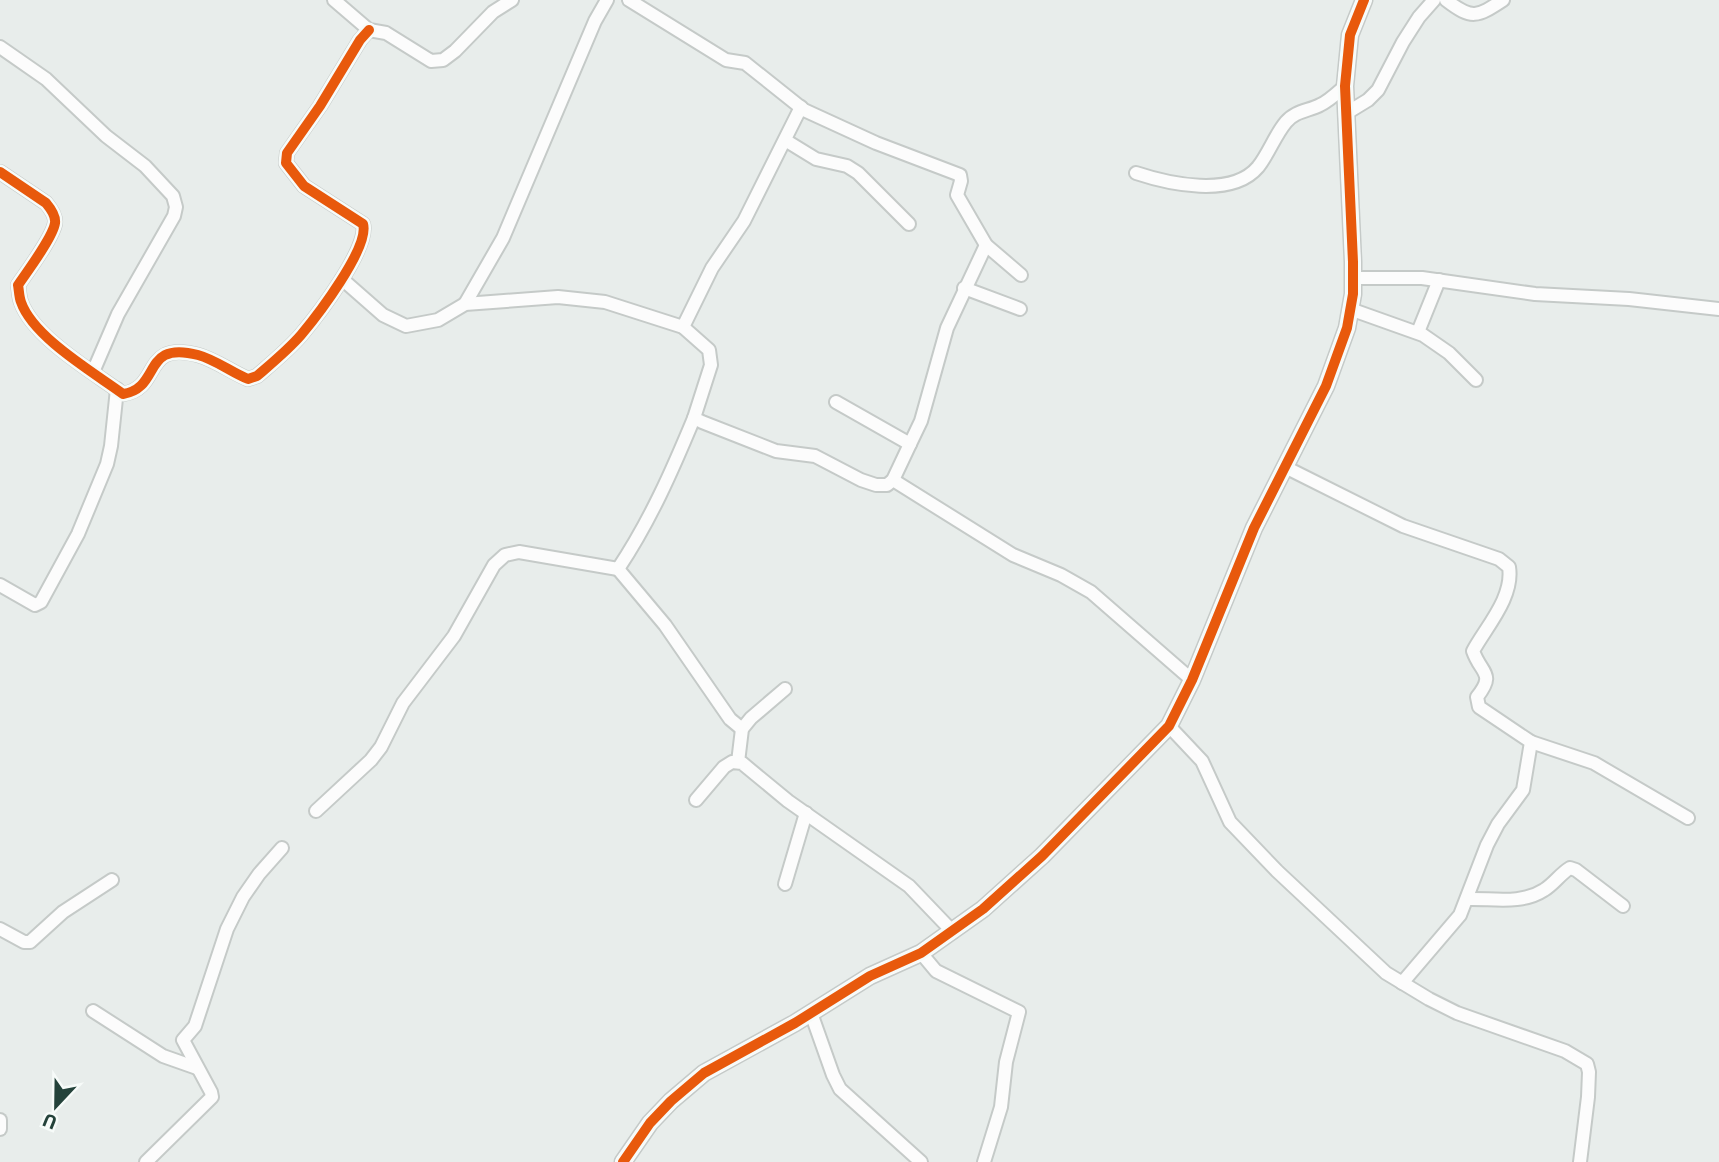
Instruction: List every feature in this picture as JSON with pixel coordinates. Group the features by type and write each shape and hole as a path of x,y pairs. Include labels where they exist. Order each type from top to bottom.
{"street":[{"path":"334,0 369,30 386,33 431,61 443,60 455,51 493,12 512,0"},
{"path":"465,304 503,238 595,21 607,0"},
{"path":"629,0 726,60 745,63 801,107 876,143 960,175 957,195 986,245 1021,275"},
{"path":"623,1162 650,1123 671,1101 705,1073 775,1035 870,976 922,953 953,932 1042,856 1170,726 1192,680 1254,528 1337,360 1347,328 1353,278 1345,86 1350,35 1364,0"},
{"path":"1345,114 1368,100 1378,90 1403,43 1434,0"},
{"path":"1446,0 1464,13 1475,15 1503,0"},
{"path":"0,172 47,203 56,221 18,285 21,303 35,324 61,349 123,394 134,392 143,386 160,357 167,353 196,355 212,360 248,379 257,376 300,335 342,279 366,231 363,223 304,186 286,163 287,153 369,30"},
{"path":"0,47 46,79 106,136 145,166 173,196 176,207 174,216 118,314 93,372"},
{"path":"1136,173 1166,183 1220,185 1239,182 1257,168 1285,122 1301,111 1323,104 1345,86"},
{"path":"683,327 706,278 744,221 801,107"},
{"path":"785,140 816,159 847,166 858,173 909,224"},
{"path":"694,418 776,451 816,456 876,485 887,485 893,480 921,421 947,328 986,245"},
{"path":"1353,278 1439,280 1535,294 1652,301 1719,309"},
{"path":"342,279 383,315 406,327 438,320 465,304 558,297 605,302 683,327 709,350 711,365 694,418 643,531 618,569"},
{"path":"1418,332 1439,280"},
{"path":"964,288 1020,309"},
{"path":"1350,309 1418,332 1449,353 1476,380"},
{"path":"0,585 25,602 34,605 41,602 78,534 107,464 117,389"},
{"path":"836,402 910,444"},
{"path":"1285,467 1403,526 1506,563 1510,573 1502,600 1473,651 1487,677 1487,685 1477,697 1477,703 1483,712 1531,742 1594,763 1688,818"},
{"path":"893,480 1013,555 1061,575 1091,592 1192,680"},
{"path":"316,811 371,760 381,747 403,703 454,636 494,565 505,555 519,552 618,569 665,625 730,719 742,729"},
{"path":"738,762 742,729 785,689"},
{"path":"1170,726 1202,761 1219,802 1236,829 1386,973 1457,1013 1565,1051 1587,1064 1588,1097 1580,1162"},
{"path":"1402,983 1460,915 1487,845 1498,824 1523,790 1531,742"},
{"path":"696,800 724,767 738,762"},
{"path":"738,762 909,886 953,932"},
{"path":"785,884 806,813"},
{"path":"146,1162 212,1097 183,1040 195,1026 227,929 243,897 282,848"},
{"path":"1466,900 1521,899 1542,892 1570,868 1623,906"},
{"path":"0,929 24,942 30,942 63,912 112,880"},
{"path":"922,953 936,971 1019,1012 1006,1062 1001,1107 984,1162"},
{"path":"93,1011 163,1056 198,1068"},
{"path":"811,1013 840,1089 921,1162"},
{"path":"0,1120 0,1129"}],"cycle path":[{"path":"623,1162 650,1123 704,1073 795,1023 870,976 921,953 983,909 1042,856 1169,726 1192,680 1254,528 1326,386 1347,328 1353,294 1353,262 1345,86 1350,35 1364,0"},
{"path":"0,172 46,203 54,215 55,223 50,237 18,285 20,300 28,315 65,353 123,394 135,390 143,383 160,359 180,352 205,357 248,379 257,376 296,341 341,281 359,248 363,224 304,186 286,163 287,153 369,30"}]}
